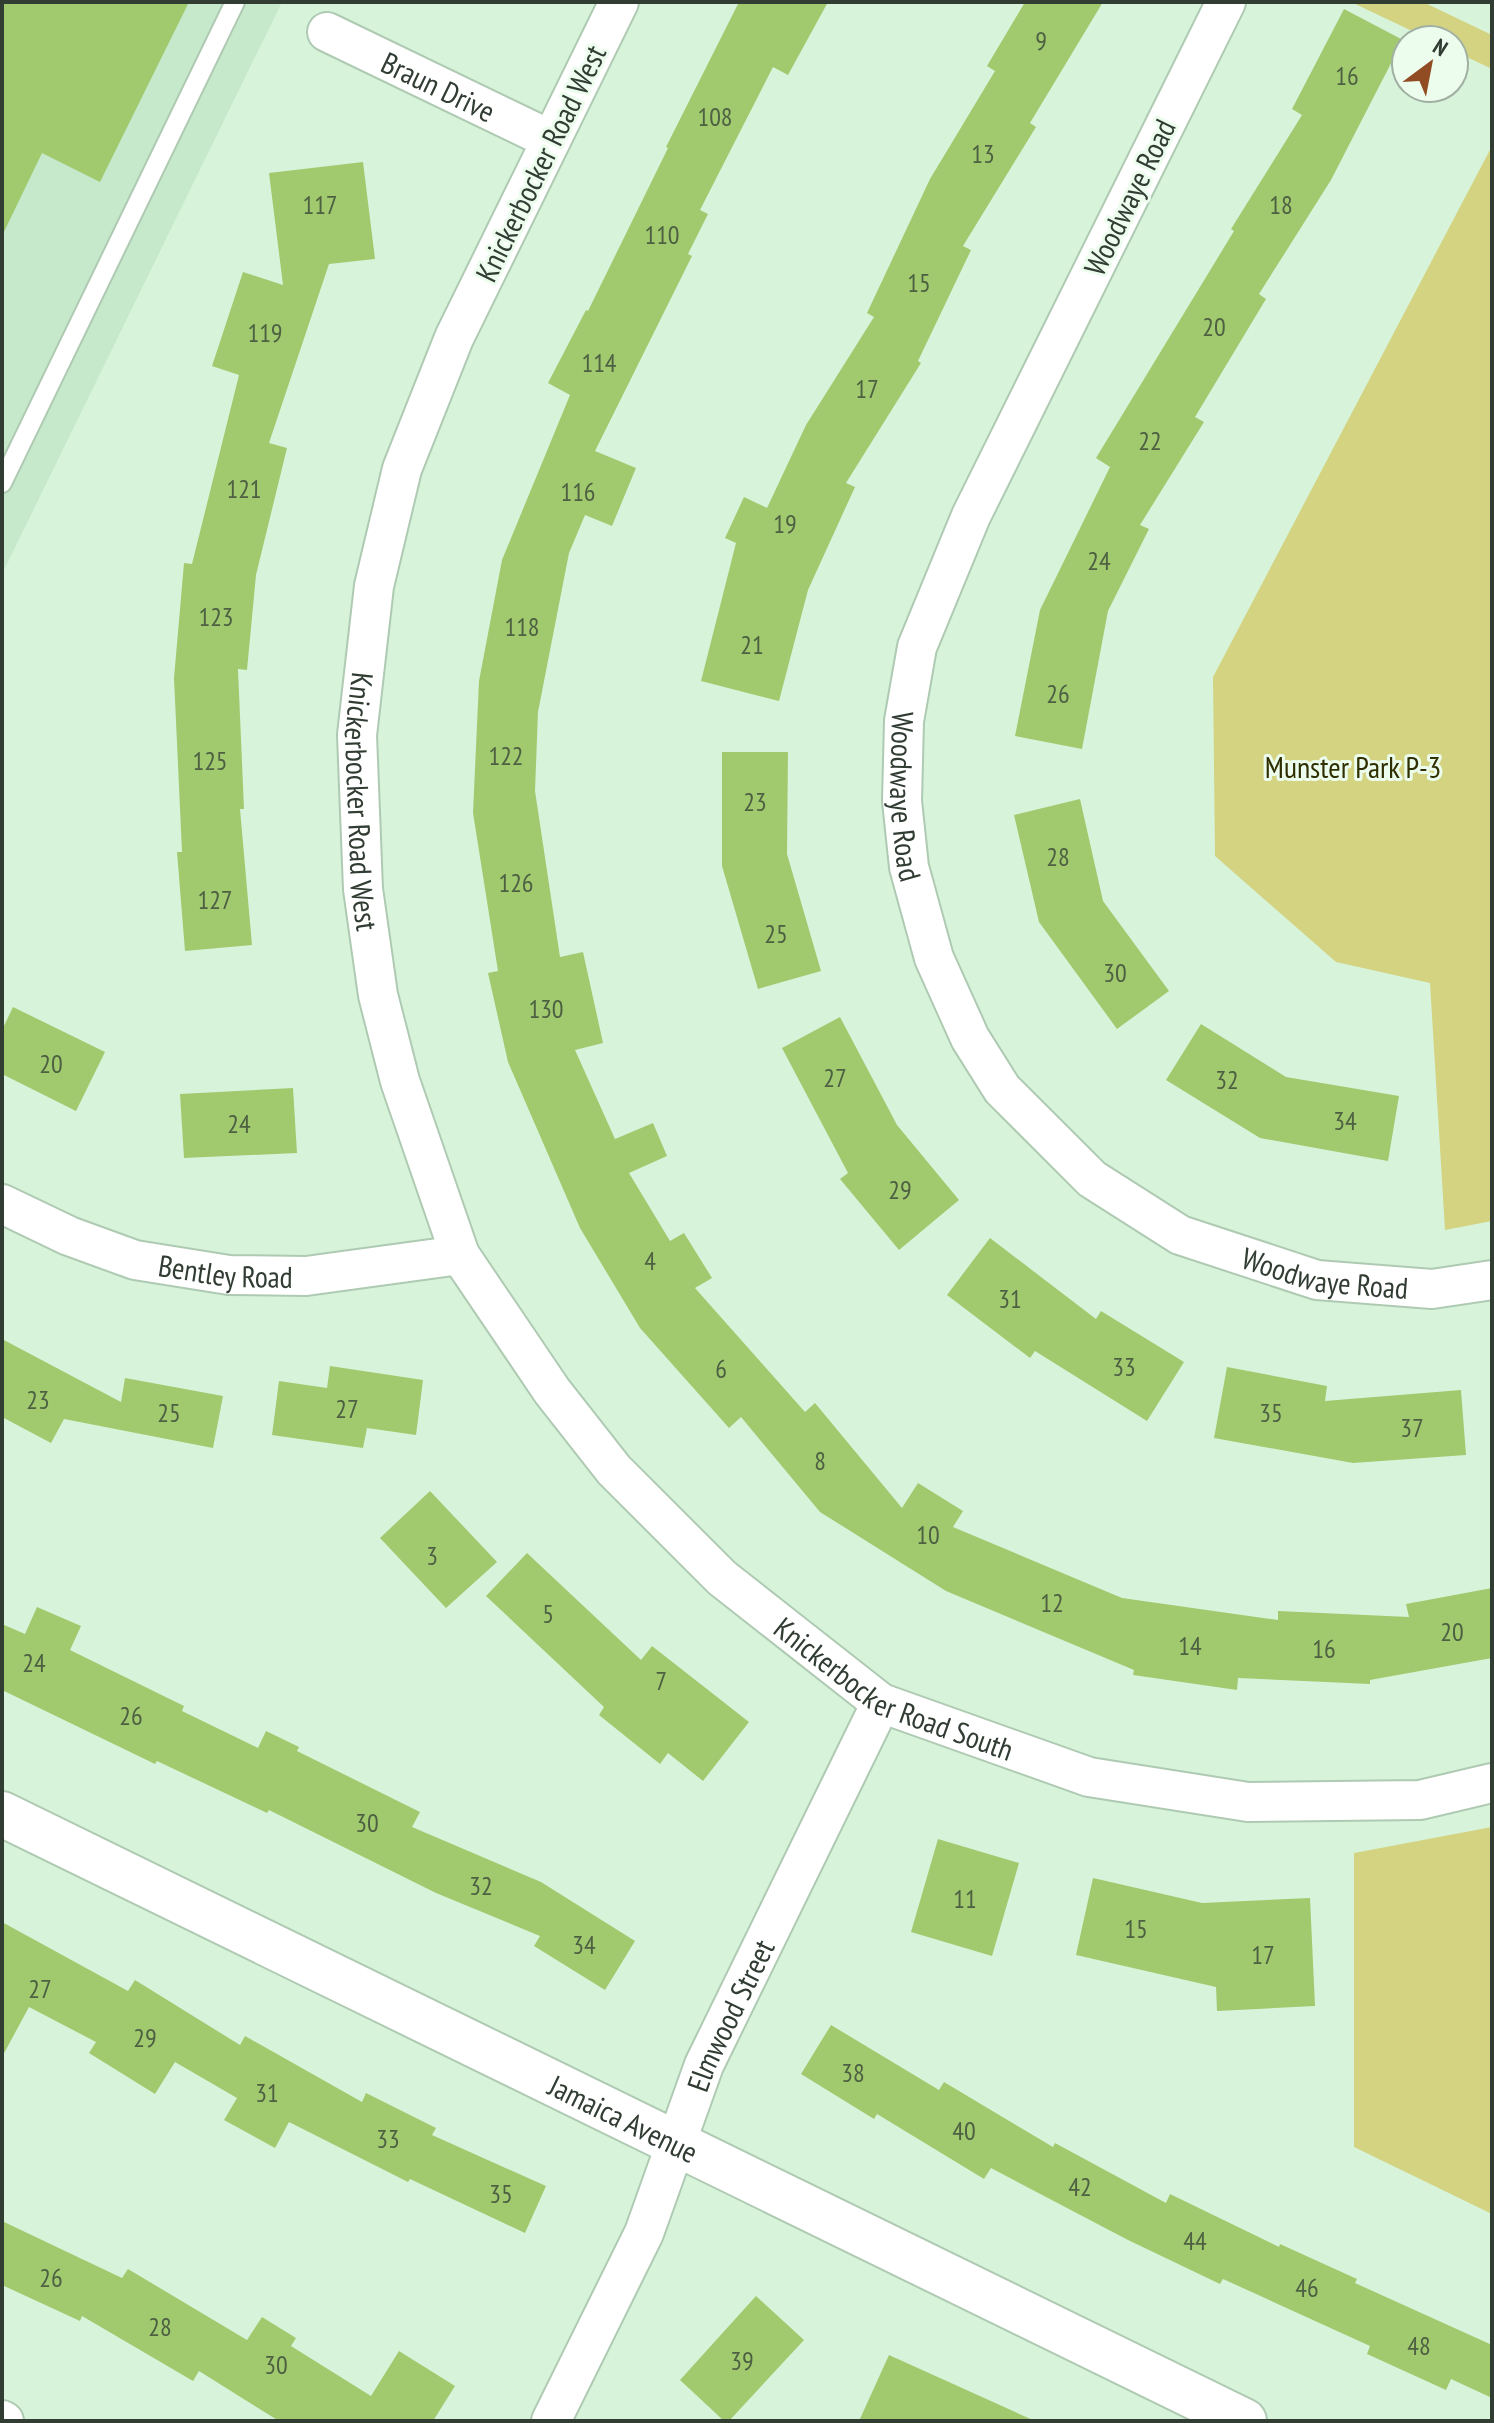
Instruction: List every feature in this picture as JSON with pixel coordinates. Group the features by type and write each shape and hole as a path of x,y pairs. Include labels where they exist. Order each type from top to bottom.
{"street":[{"name":"Knickerbocker Road West","path":"460,1255 400,1081 378,995 363,889 357,735 374,586 402,469 454,338 619,2"},
{"name":"Woodwaye Road","path":"1226,2 971,516 917,647 904,721 902,801 909,867 934,958 970,1038 1002,1089 1092,1179 1180,1235 1317,1280 1432,1289 1492,1280"},
{"name":"Braun Drive","path":"327,32 551,140"},
{"name":"Bentley Road","path":"2,1204 69,1236 135,1260 229,1275 306,1276 460,1255"},
{"name":"Knickerbocker Road South","path":"460,1255 552,1391 614,1470 722,1578 881,1703 1089,1777 1248,1802 1420,1800 1492,1783"},
{"name":"Elmwood Street","path":"551,2421 644,2233 704,2065 881,1703"},
{"name":"Jamaica Avenue","path":"2,1814 1244,2421"}],"lane":[{"path":"2,483 235,2"}],"shaded area":[{"path":"2,2 282,2 2,574"}],"green space":[{"path":"1351,2 1423,2 1469,24 1397,24"},
{"path":"1470,24 1492,35 1492,69 1470,59"},
{"name":"Munster Park P-3","path":"1492,146 1492,1221 1445,1230 1430,983 1336,962 1215,856 1213,677"},
{"path":"1492,1827 1492,2214 1354,2147 1354,1853"}],"building":[{"path":"2,2 189,2 100,182 42,153 2,236"},
{"path":"739,2 828,2 788,75 773,67 700,210 708,214 688,254 692,256 595,451 636,468 612,526 585,515 569,553 538,712 535,791 560,957 583,952 603,1043 575,1050 615,1139 653,1123 667,1156 629,1173 670,1241 684,1233 712,1278 695,1288 805,1412 815,1403 902,1508 918,1483 963,1511 953,1527 1122,1598 1278,1620 1278,1611 1409,1617 1406,1604 1492,1588 1492,1658 1370,1680 1370,1684 1238,1678 1237,1690 1133,1675 1134,1670 946,1591 820,1512 741,1417 729,1428 640,1328 580,1228 508,1062 488,973 498,971 473,813 479,681 502,560 570,395 548,383 588,311"},
{"path":"1025,2 1103,2 1030,123 1036,127 963,246 971,250 918,361 921,363 846,483 855,487 808,590 779,701 701,681 736,543 725,538 744,497 767,508 806,425 874,317 867,313 930,179 995,71 987,66"},
{"path":"1344,9 1390,33 1390,65 1331,180 1259,294 1266,299 1195,417 1204,422 1140,525 1149,529 1108,611 1082,749 1015,736 1040,610 1110,467 1096,458 1302,115 1292,109"},
{"path":"363,162 375,259 329,264 269,443 287,448 256,575 247,670 238,669 244,809 240,809 252,945 185,951 177,852 182,852 174,678 184,563 192,564 239,375 212,366 243,272 283,285 269,173"},
{"path":"722,752 788,752 787,854 821,971 758,989 722,866"},
{"path":"1080,799 1103,901 1169,991 1117,1029 1039,922 1014,815"},
{"path":"13,1007 105,1052 76,1111 2,1074 2,1030"},
{"path":"840,1017 897,1125 959,1200 899,1250 840,1179 848,1173 782,1048"},
{"path":"1201,1024 1286,1077 1399,1096 1388,1161 1260,1138 1166,1080"},
{"path":"293,1088 297,1153 184,1158 180,1094"},
{"path":"990,1238 1096,1319 1101,1311 1184,1362 1147,1421 1035,1351 1030,1358 947,1295"},
{"path":"2,1339 121,1402 125,1378 223,1396 213,1448 64,1419 51,1443 2,1417"},
{"path":"330,1366 423,1380 416,1435 367,1428 363,1448 272,1435 279,1381 327,1388"},
{"path":"1227,1367 1327,1386 1325,1401 1461,1390 1466,1455 1353,1463 1214,1438"},
{"path":"430,1491 497,1562 446,1608 380,1538"},
{"path":"527,1553 641,1660 652,1646 749,1722 703,1781 668,1753 660,1764 599,1715 604,1707 486,1596"},
{"path":"37,1607 81,1626 70,1650 184,1706 182,1711 258,1748 266,1731 299,1747 297,1751 420,1812 412,1827 541,1882 635,1941 605,1990 534,1946 540,1936 436,1893 269,1810 267,1813 157,1761 155,1764 2,1690 2,1624 25,1634"},
{"path":"938,1839 1019,1863 992,1956 911,1932"},
{"path":"1093,1878 1202,1903 1310,1898 1315,2006 1217,2011 1216,1987 1076,1955"},
{"path":"2,1922 128,1991 135,1980 240,2045 245,2036 362,2102 366,2093 436,2128 432,2135 546,2186 525,2233 410,2179 408,2182 289,2122 275,2148 224,2120 237,2098 175,2062 155,2094 89,2053 96,2042 29,2007 2,2057"},
{"path":"831,2025 939,2090 944,2082 1053,2147 1055,2143 1166,2203 1170,2194 1279,2247 1280,2244 1357,2279 1355,2283 1492,2345 1492,2398 1451,2379 1446,2390 1367,2354 1370,2346 1223,2279 1220,2284 991,2168 984,2179 877,2114 874,2119 801,2074"},
{"path":"2,2221 122,2278 128,2269 247,2340 262,2317 296,2338 291,2346 371,2396 399,2351 455,2386 433,2421 279,2421 199,2371 193,2381 82,2316 80,2321 2,2285"},
{"path":"756,2296 804,2340 729,2421 724,2421 680,2380"},
{"path":"889,2355 1035,2421 859,2421"}]}
